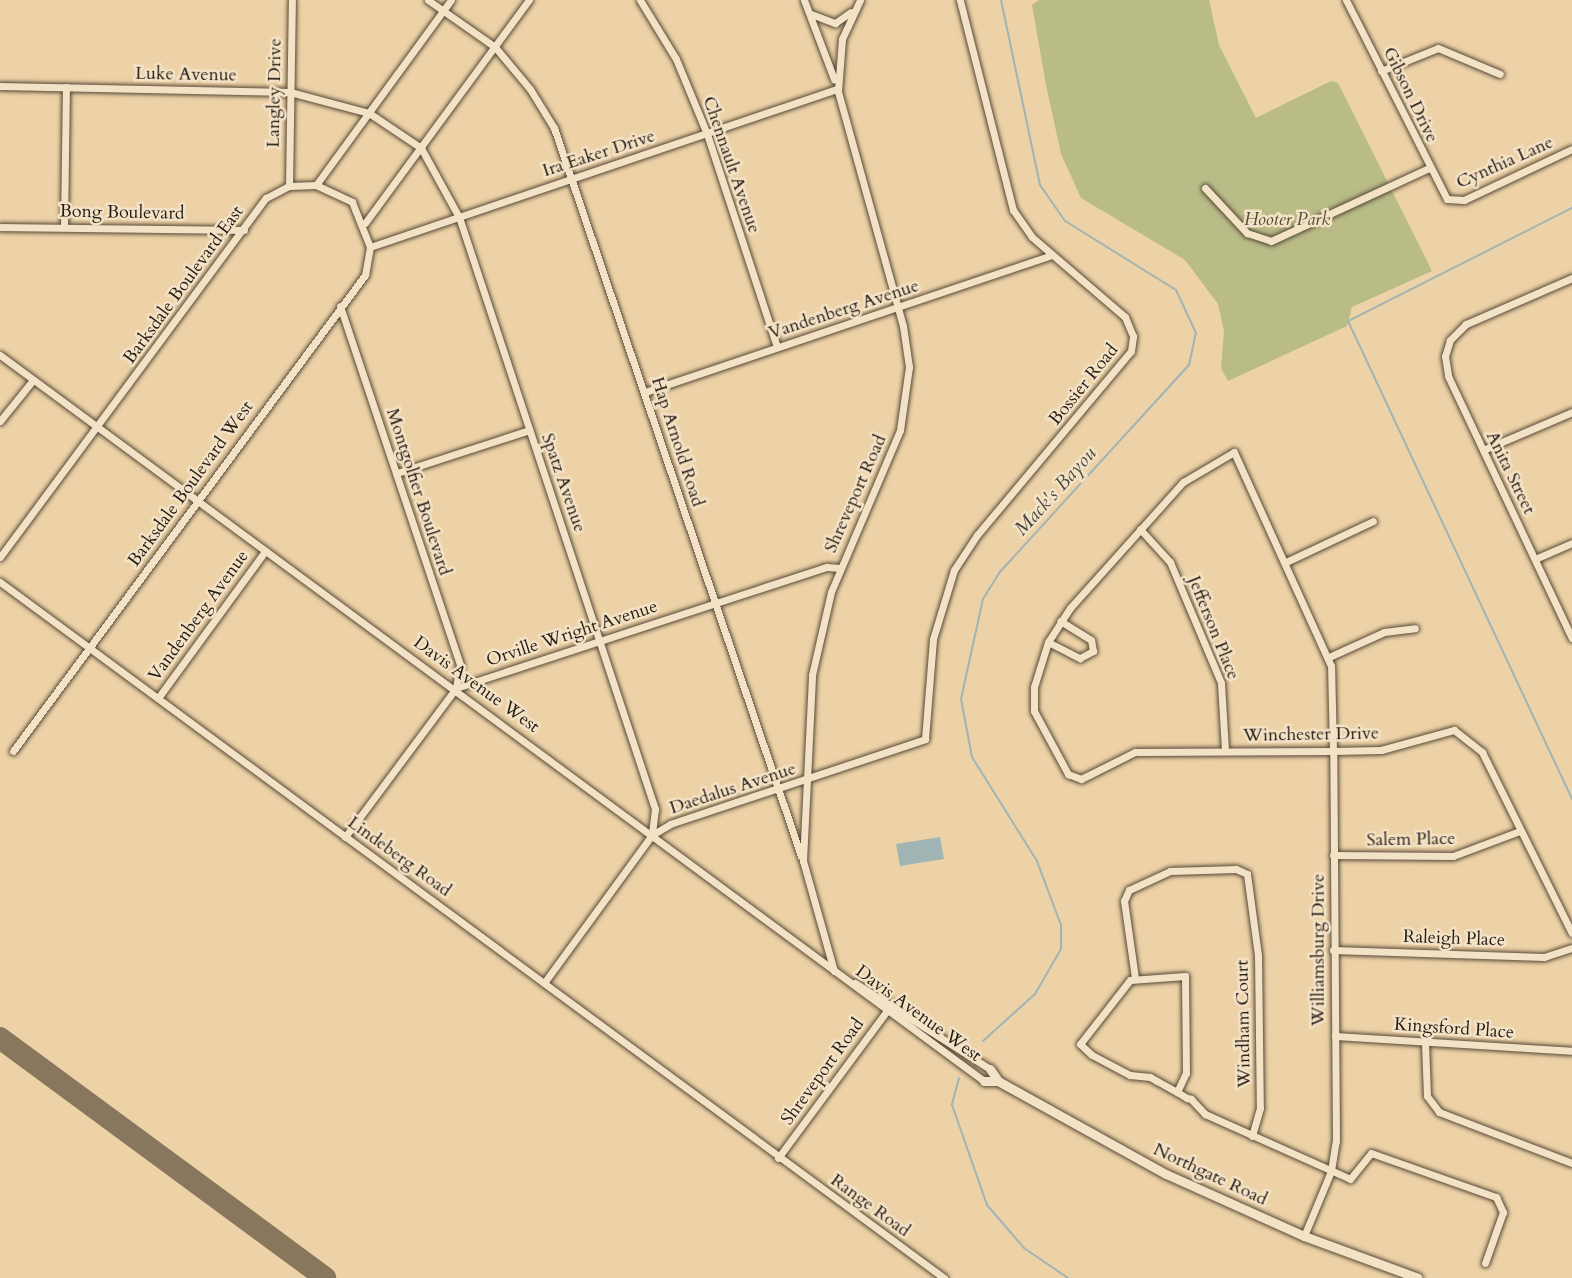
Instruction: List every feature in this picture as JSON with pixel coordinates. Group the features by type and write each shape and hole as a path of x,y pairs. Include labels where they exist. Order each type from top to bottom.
{"main road":[{"name":"Northgate Road","path":"990,1069 998,1081 1164,1173 1304,1236 1418,1278"},
{"name":"Northgate Road","path":"984,1081 998,1081"}],"street":[{"name":"Langley Drive","path":"289,186 292,0"},
{"name":"Hap Arnold Road","path":"428,0 495,47 542,108 573,178 776,789 803,861"},
{"path":"451,0 316,185 343,195 366,225 529,0"},
{"name":"Chennault Avenue","path":"640,0 676,59 707,134 777,347"},
{"path":"804,0 838,91"},
{"name":"Bossier Road","path":"927,734 933,639 954,570 977,535 1131,351 1133,336 1125,317 1052,255 1023,227 1012,207 960,0"},
{"name":"Gibson Drive","path":"1346,0 1429,168 1450,201"},
{"path":"810,13 835,23 858,3"},
{"name":"Shreveport Road","path":"834,971 803,861 804,781 812,675 840,568 900,430 909,367 898,307 838,91 839,53 858,3"},
{"path":"1380,71 1438,48 1500,74"},
{"name":"Luke Avenue","path":"0,86 290,92 369,112"},
{"path":"64,227 66,87"},
{"name":"Ira Eaker Drive","path":"370,247 838,91"},
{"path":"369,112 421,148"},
{"name":"Spatz Avenue","path":"421,148 459,217 655,809 652,835"},
{"name":"Cynthia Lane","path":"1450,201 1464,200 1572,149"},
{"path":"1205,188 1247,233 1271,241 1429,168"},
{"name":"Barksdale Boulevard East","path":"0,557 266,198 289,186 316,185"},
{"name":"Barksdale Boulevard West","path":"13,751 196,500 365,275 370,247 366,225"},
{"name":"Bong Boulevard","path":"0,226 244,230"},
{"name":"Vandenberg Avenue","path":"645,392 1052,255"},
{"name":"Anita Street","path":"1572,278 1466,324 1447,348 1446,369 1572,638"},
{"name":"Montgolfier Boulevard","path":"340,306 460,665 456,688"},
{"name":"Davis Avenue West","path":"0,355 265,551 456,688 834,971 885,1012 984,1081"},
{"path":"0,421 33,380"},
{"path":"1483,450 1572,412"},
{"path":"397,473 529,430"},
{"name":"Williamsburg Drive","path":"1076,780 1034,711 1034,687 1048,642 1060,621 1183,482 1234,452 1329,657 1333,751 1335,1036 1331,1171 1304,1236"},
{"path":"1286,562 1373,521"},
{"name":"Jefferson Place","path":"1140,529 1170,562 1221,683 1225,751"},
{"path":"1535,559 1572,543"},
{"name":"Vandenberg Avenue","path":"158,698 265,551"},
{"name":"Orville Wright Avenue","path":"456,688 827,567 840,568"},
{"name":"Lindeberg Road","path":"0,582 778,1158"},
{"path":"1048,642 1080,658 1093,651 1091,640 1060,621"},
{"path":"1329,657 1384,632 1415,627"},
{"path":"345,837 456,688"},
{"name":"Winchester Drive","path":"1076,780 1127,754 1391,749 1440,730 1461,732 1482,752 1572,933"},
{"name":"Daedalus Avenue","path":"652,835 776,789 920,742 927,734"},
{"name":"Salem Place","path":"1333,855 1453,856 1520,831"},
{"path":"544,983 652,835"},
{"name":"Windham Court","path":"1135,978 1124,901 1129,890 1170,871 1236,869 1247,874 1258,955 1260,1108 1252,1136"},
{"name":"Raleigh Place","path":"1333,950 1544,957 1572,948"},
{"name":"Davis Avenue West","path":"834,971 892,1004 990,1069"},
{"path":"1177,1092 1186,1072 1185,976 1135,978 1125,983 1080,1044 1125,1073 1146,1075 1177,1092 1205,1114 1350,1179 1371,1153 1496,1197 1503,1212 1485,1263"},
{"name":"Shreveport Road","path":"778,1158 892,1004"},
{"name":"Kingsford Place","path":"1335,1036 1572,1051"},
{"path":"1425,1042 1427,1096 1439,1112 1572,1163"},
{"name":"Range Road","path":"778,1158 944,1278"}],"green space":[{"name":"Hooter Park","path":"1039,0 1209,0 1219,45 1256,118 1331,81 1338,83 1432,271 1352,307 1347,326 1228,381 1221,368 1224,331 1218,304 1185,260 1081,198 1061,154 1046,85 1032,5"}],"shaded area":[{"path":"940,837 944,859 900,866 896,844"}],"waterway":[{"name":"Mack's Bayou","path":"983,1041 1035,994 1061,949 1061,925 1037,861 972,757 961,699 983,599 999,573 1189,365 1196,333 1176,290 1065,221 1040,185 1001,0"},
{"path":"1572,208 1348,321 1572,799"},
{"name":"Mack's Bayou","path":"959,1078 952,1105 987,1205 1024,1248 1068,1278"}],"taxiway":[{"path":"0,1038 325,1278"}]}
